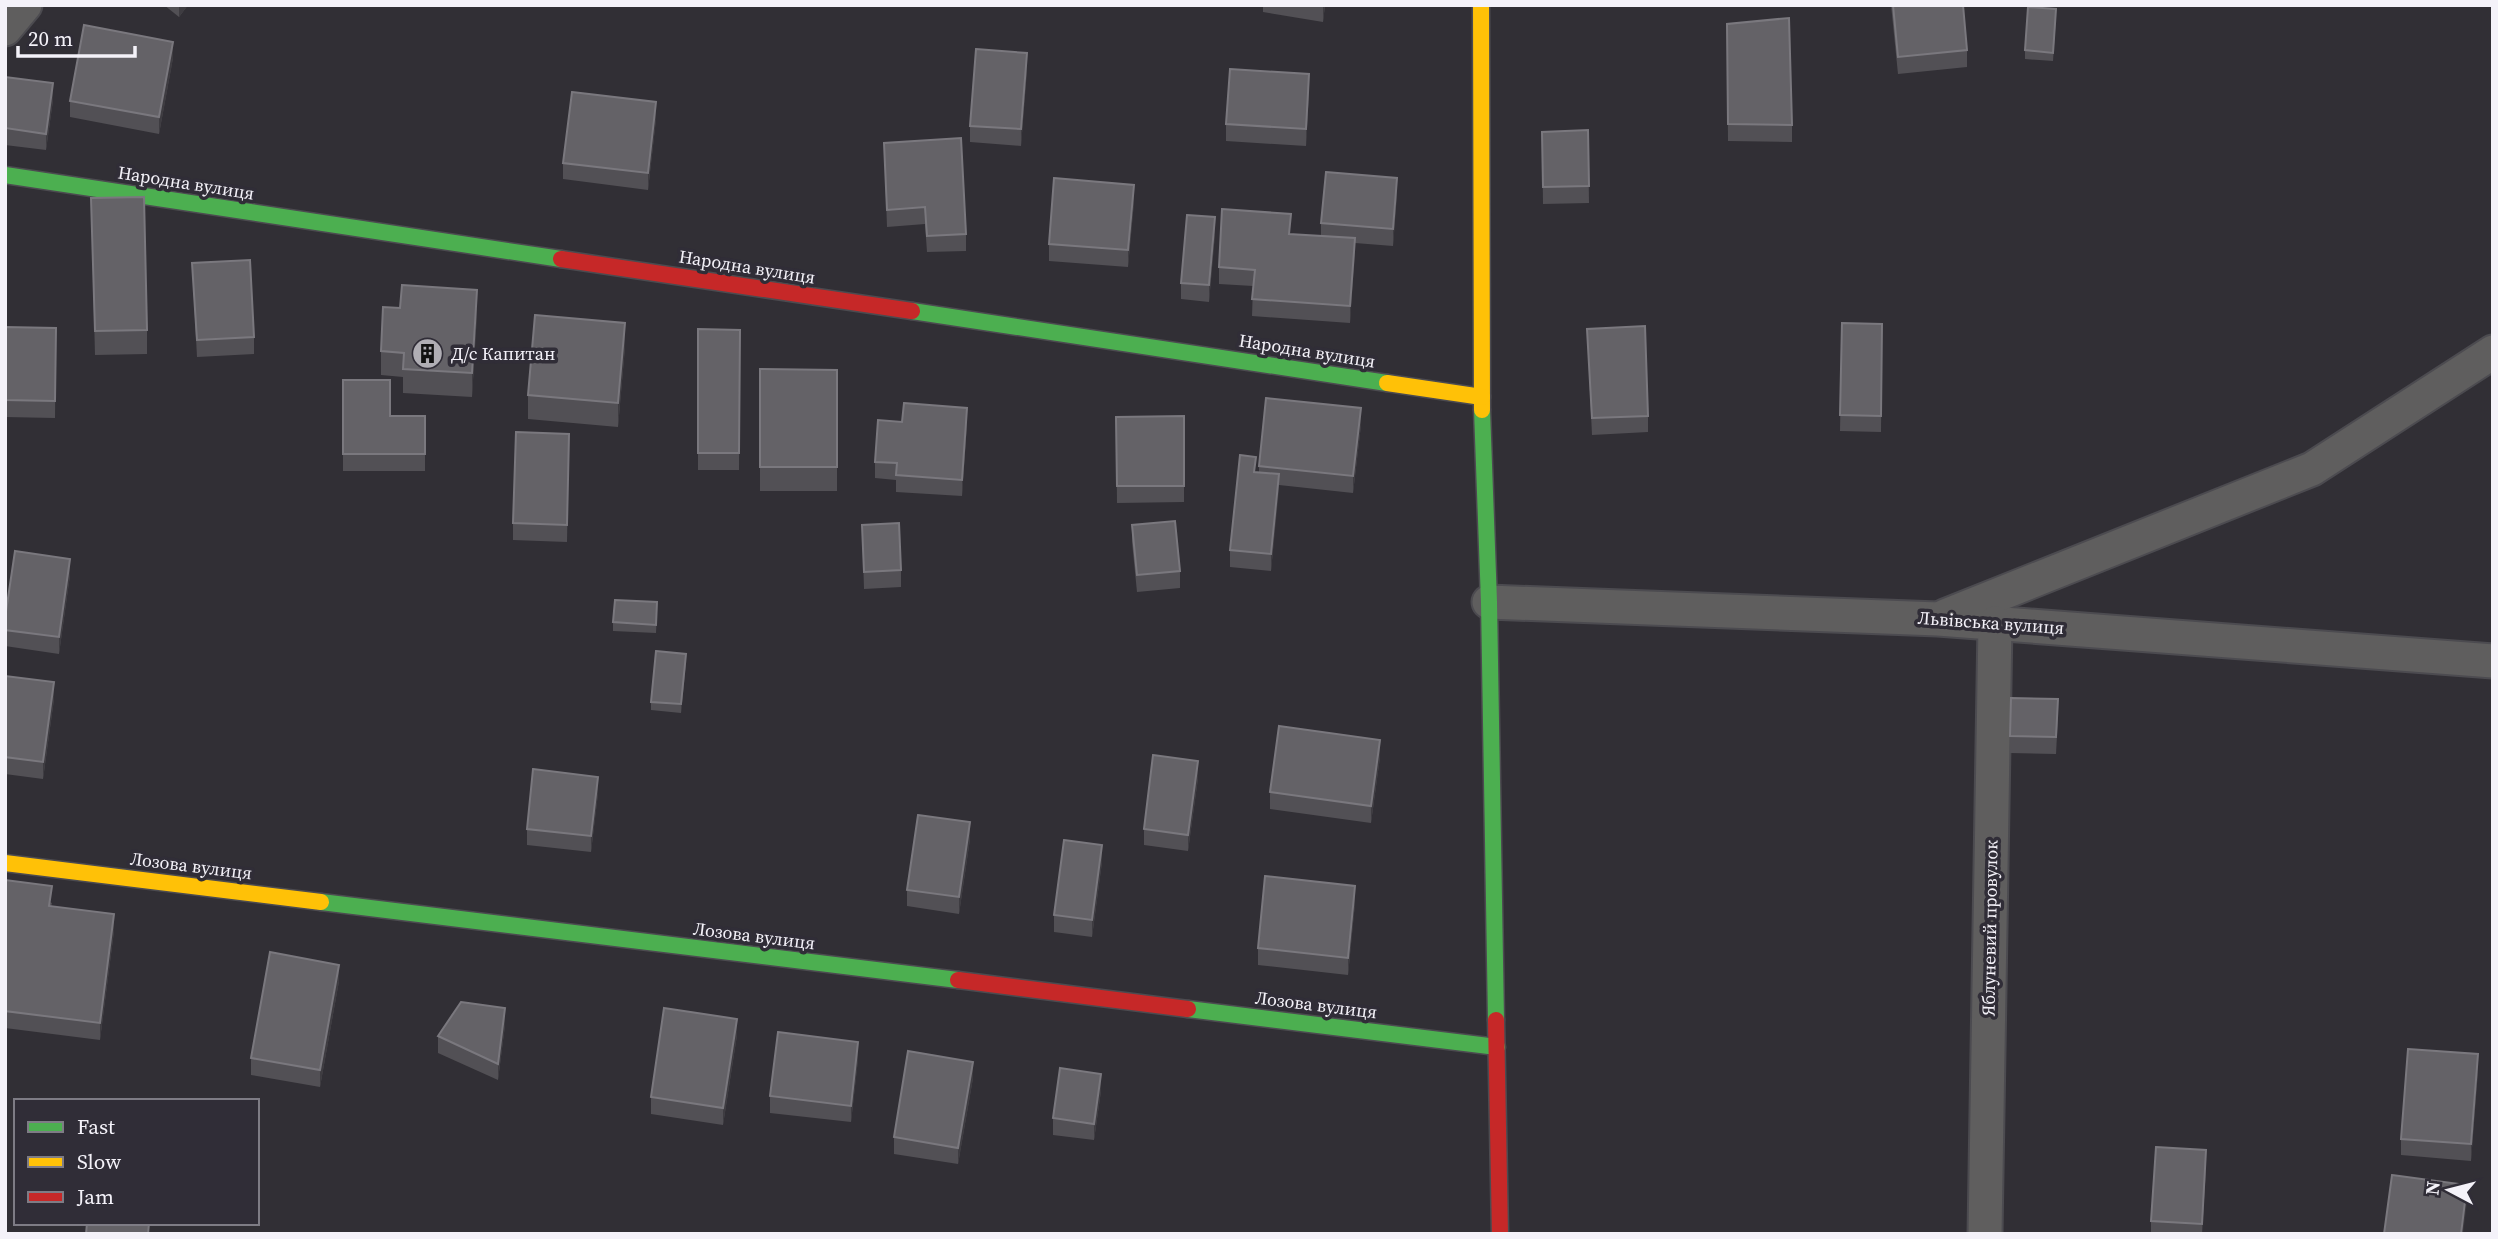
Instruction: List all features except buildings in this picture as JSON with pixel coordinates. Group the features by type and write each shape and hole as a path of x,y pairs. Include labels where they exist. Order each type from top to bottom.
{"street":[{"path":"5,29 25,5"},
{"path":"1481,5 1482,397 1489,601 1500,1234"},
{"name":"Народна вулиця","path":"5,175 1482,397"},
{"path":"1938,619 2312,469 2493,352"},
{"name":"Львівська вулиця","path":"1489,601 1938,619 2493,661"},
{"name":"Яблуневий провулок","path":"1985,1234 1996,623"},
{"name":"Лозова вулиця","path":"5,863 1497,1047"}],"traffic: fast":[{"path":"5,175 561,259"},
{"path":"912,311 1387,383"},
{"path":"1482,410 1489,602 1496,1020"},
{"path":"321,902 958,980"},
{"path":"1188,1009 1497,1047"}],"traffic: slow":[{"path":"1481,5 1482,410"},
{"path":"1387,383 1482,397"},
{"path":"5,863 321,902"}],"traffic: jam":[{"path":"561,259 912,311"},
{"path":"958,980 1188,1009"},
{"path":"1496,1020 1500,1234"}],"place":[{"name":"Д/с Капитан","path":"428,354"}]}
